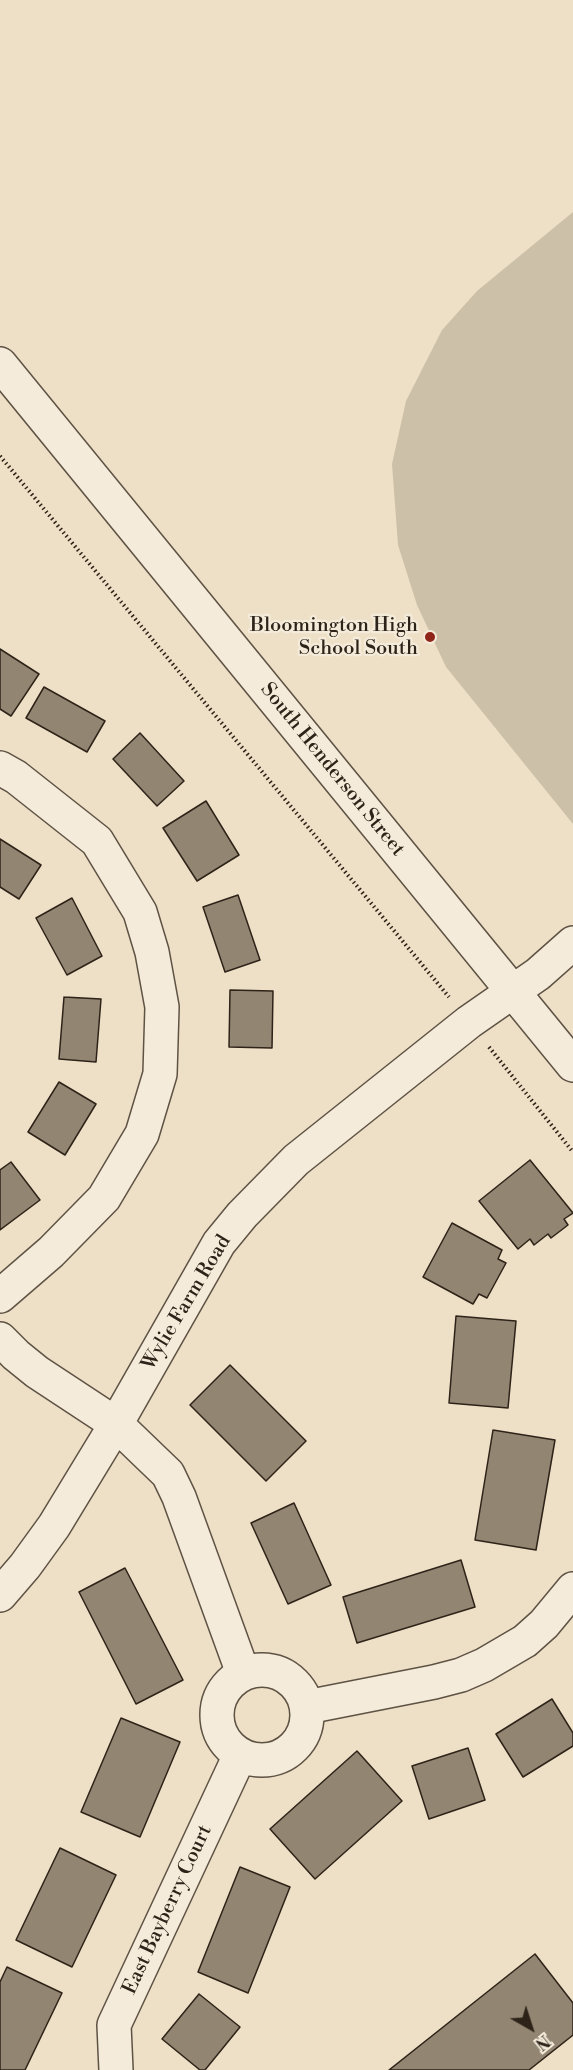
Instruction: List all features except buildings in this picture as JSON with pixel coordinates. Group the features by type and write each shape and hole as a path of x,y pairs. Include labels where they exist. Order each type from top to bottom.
{"street":[{"name":"South Henderson Street","path":"0,364 573,1065"},
{"path":"0,768 16,777 97,841 140,912 152,952 162,1007 160,1074 142,1134 104,1198 51,1252 0,1296"},
{"name":"Wylie Farm Road","path":"0,1595 25,1566 54,1526 116,1424 219,1243 242,1215 296,1160 469,1022 538,974 573,944"},
{"path":"0,1339 38,1372 116,1424 168,1474 179,1497 243,1673"},
{"path":"307,1707 434,1682 461,1675 484,1665 531,1636 558,1609 573,1589"},
{"path":"256,1670 270,1670 295,1683 303,1694 307,1707 307,1722 294,1747 282,1756 268,1760 254,1760 240,1755 229,1746 221,1734 217,1713 222,1692 231,1682 243,1673 256,1670"},
{"name":"East Bayberry Court","path":"116,2070 114,2025 240,1755"}],"path":[{"path":"0,456 469,1022 573,1152"}],"shaded area":[{"path":"573,212 573,824 446,667 417,605 398,545 392,464 406,401 442,330 477,291"}],"place":[{"name":"Bloomington High School South","path":"430,637"}]}
